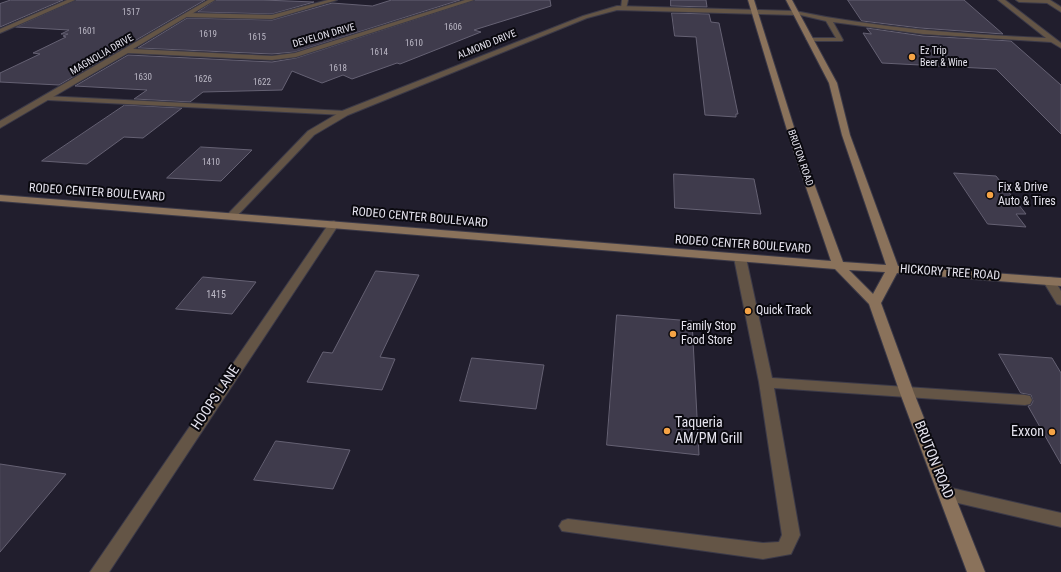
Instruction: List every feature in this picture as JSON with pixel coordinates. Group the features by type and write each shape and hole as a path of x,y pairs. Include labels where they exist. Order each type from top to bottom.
{"main road":[{"name":"BRUTON ROAD","path":"751,0 794,140 838,265 875,302 907,394 976,572"},
{"path":"789,0 794,13 833,83 846,135 893,269 875,302"},
{"name":"RODEO CENTER BOULEVARD","path":"0,198 838,265"},
{"name":"HICKORY TREE ROAD","path":"838,265 1061,282"}],"street":[{"path":"0,31 72,0"},
{"name":"MAGNOLIA DRIVE","path":"0,125 212,0"},
{"path":"187,15 272,17 334,0"},
{"name":"DEVELON DRIVE","path":"129,50 272,58 296,55 471,0"},
{"path":"1001,0 1061,46"},
{"path":"1019,0 1048,1 1061,10"},
{"name":"ALMOND DRIVE","path":"231,216 311,133 345,113 585,17 625,4 794,13 828,20 948,35 1053,40"},
{"path":"809,39 840,40 828,20"},
{"path":"48,98 345,113"},
{"name":"HOOPS LANE","path":"99,572 334,224"},
{"path":"568,526 763,551 785,549 791,535 766,382 740,258"},
{"path":"1049,281 1061,301"},
{"path":"766,382 907,394 1025,400"},
{"path":"947,494 1061,520"}],"building":[{"path":"11,0 63,0 0,27 0,4"},
{"path":"76,0 205,0 59,85 0,82 0,73 40,54 33,53 66,37 63,36 68,34 61,34 69,30 16,27"},
{"path":"216,0 314,2 272,14 198,12"},
{"path":"392,0 460,0 295,52 272,54 138,48 187,18 272,20 332,3 372,6"},
{"path":"475,0 550,0 551,6 474,30 481,32 400,64 397,63 352,79 343,75 322,83 292,71 282,90 203,92 190,102 134,99 147,90 75,86 128,55 272,62 296,58"},
{"path":"671,0 706,0 707,7 671,6"},
{"path":"848,0 964,0 1003,34 920,28 862,21"},
{"path":"672,13 709,14 711,22 719,23 738,114 736,114 736,117 705,115 696,37 675,36"},
{"path":"867,28 923,36 1011,41 1061,85 1061,134 996,69 882,63 863,33 871,34"},
{"path":"125,105 182,108 143,138 124,137 87,164 42,161"},
{"path":"201,147 252,150 221,181 167,178"},
{"name":"Fix & Drive Auto & Tires","path":"954,173 996,176 1026,214 1016,214 1026,227 988,224"},
{"path":"674,174 754,179 761,214 675,208"},
{"path":"376,271 419,275 380,357 395,359 382,390 307,382 323,352 332,353"},
{"path":"203,277 256,282 232,314 176,309"},
{"path":"617,315 692,321 699,455 607,445"},
{"name":"Exxon","path":"999,354 1052,358 1061,373 1061,464 1028,406 1031,405 1033,401 1031,395 1021,393"},
{"path":"472,358 544,365 536,409 460,401"},
{"path":"276,441 350,450 333,489 254,480"},
{"path":"0,464 66,474 0,552"}],"place":[{"name":"Ez Trip Beer & Wine","path":"912,57"},
{"name":"Fix & Drive Auto & Tires","path":"990,195"},
{"name":"Quick Track","path":"748,311"},
{"name":"Family Stop Food Store","path":"673,334"},
{"name":"Taqueria AM/PM Grill","path":"667,431"},
{"name":"Exxon","path":"1052,432"}]}
